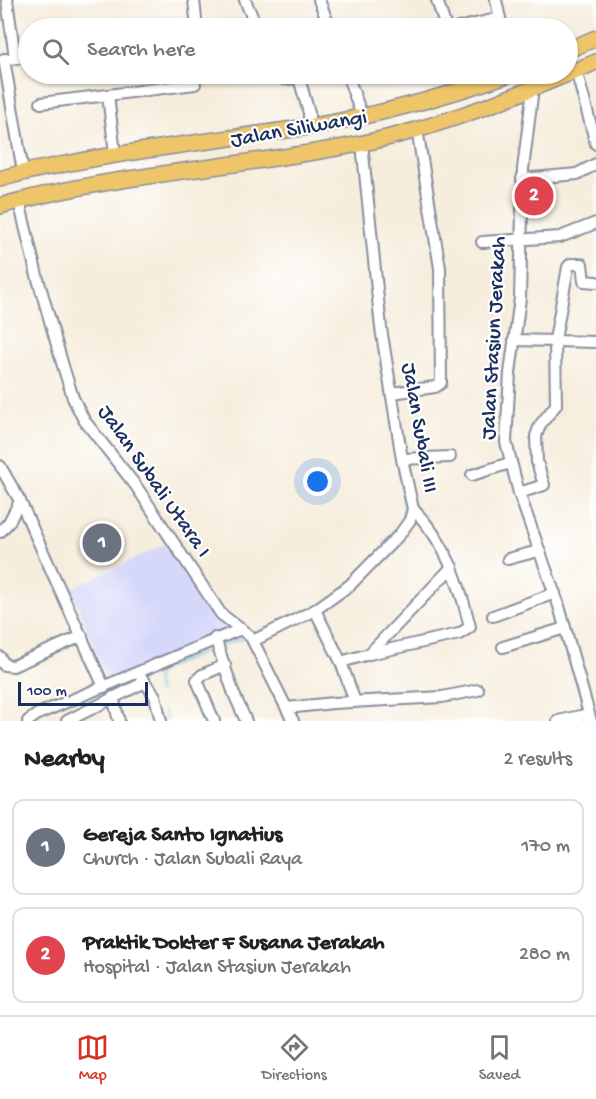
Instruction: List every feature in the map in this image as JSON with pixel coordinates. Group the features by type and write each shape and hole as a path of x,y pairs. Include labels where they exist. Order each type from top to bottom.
{"highway":[{"path":"578,45 596,38"},
{"name":"Jalan Siliwangi","path":"578,69 596,62"},
{"name":"Jalan Siliwangi","path":"0,179 23,172 115,154 309,126 362,116 430,100 481,84"},
{"name":"Jalan Siliwangi","path":"0,206 142,178 362,144 417,129 543,84"}],"street":[{"path":"0,2 8,0 6,59 23,172"},
{"path":"194,0 196,18"},
{"path":"245,0 253,18"},
{"path":"319,0 326,18"},
{"path":"437,0 443,18"},
{"path":"496,0 500,18"},
{"path":"578,77 596,144"},
{"path":"41,102 195,84"},
{"path":"301,84 309,113 309,126"},
{"path":"351,84 362,116"},
{"path":"462,84 463,90"},
{"name":"Jalan Stasiun Jerakah","path":"533,88 522,179 520,298 510,374 506,442 519,493 555,593 590,718"},
{"path":"108,94 115,154"},
{"path":"392,393 435,387 441,383 440,268 417,129"},
{"name":"Jalan Subali III","path":"28,721 38,714 138,672 315,610 350,585 400,534 410,520 413,509 402,459 377,293 362,144"},
{"path":"522,179 577,174 596,164"},
{"name":"Jalan Subali Utara I","path":"19,201 36,272 63,366 73,398 84,420 136,486 221,614 247,634"},
{"path":"482,242 560,237 596,223"},
{"path":"519,493 544,485 537,462 536,436 540,424 556,405 555,340 568,267 571,264 582,264 584,281 596,282"},
{"path":"514,340 596,342"},
{"path":"402,459 450,457"},
{"path":"472,475 510,464"},
{"path":"0,466 20,501 104,687"},
{"path":"0,532 9,522 20,501"},
{"path":"341,662 467,631 470,627 459,583 452,567 429,528 413,509"},
{"path":"508,558 538,551"},
{"path":"369,654 452,567"},
{"path":"493,616 555,593"},
{"path":"315,610 341,662 355,702"},
{"path":"503,647 565,628"},
{"path":"247,634 293,721"},
{"path":"0,657 4,665 13,666 82,636"},
{"path":"218,645 234,694 246,721"},
{"path":"214,721 197,680 202,674 225,665"},
{"path":"138,672 155,696 161,721"},
{"path":"68,721 145,682"},
{"path":"287,708 442,697 478,690"},
{"path":"113,698 119,721"},
{"path":"558,721 590,718"}],"shaded area":[{"path":"171,541 229,629 108,683 71,589"}],"waterway":[{"path":"381,360 386,393"},
{"path":"402,481 404,520"},
{"path":"384,543 399,527"},
{"path":"253,635 267,628"},
{"path":"222,645 245,638"},
{"path":"159,694 157,679 160,670 214,648"},
{"path":"164,711 167,721"}],"place":[{"name":"Praktik Dokter F Susana Jerakah","path":"534,196"},
{"name":"Gereja Santo Ignatius","path":"102,543"}]}
